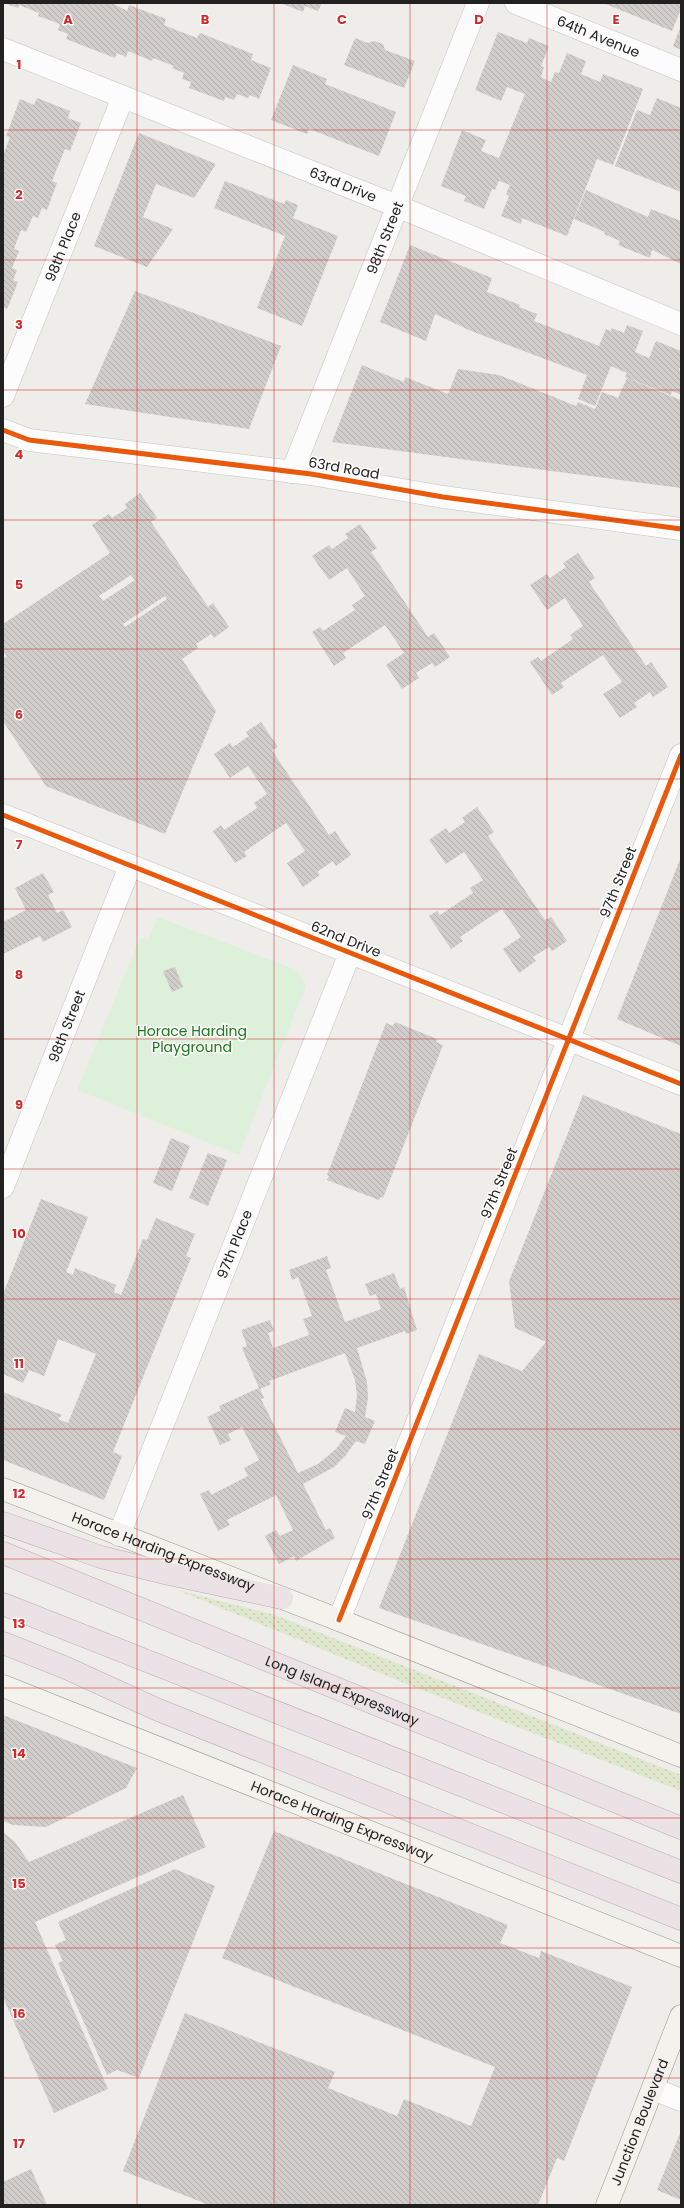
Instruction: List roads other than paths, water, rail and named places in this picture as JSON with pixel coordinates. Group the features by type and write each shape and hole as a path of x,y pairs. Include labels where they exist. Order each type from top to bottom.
{"highway":[{"path":"3,1523 101,1557 169,1574 282,1598"},
{"name":"Long Island Expressway","path":"3,1553 681,1828"},
{"path":"3,1604 681,1872"},
{"path":"3,1643 64,1667 156,1709 681,1919"},
{"path":"3,1655 62,1678 156,1709"}],"main road":[{"name":"Horace Harding Expressway","path":"3,1489 339,1620 681,1756"},
{"name":"Horace Harding Expressway","path":"3,1686 681,1956"},
{"name":"Junction Boulevard","path":"607,2205 681,2016"}],"street":[{"name":"98th Street","path":"292,472 478,3"},
{"name":"64th Avenue","path":"516,3 681,70"},
{"name":"63rd Drive","path":"3,49 397,206 681,324"},
{"name":"98th Place","path":"3,396 123,97"},
{"name":"63rd Road","path":"3,430 29,440 292,472 443,496 681,529"},
{"name":"97th Street","path":"339,1620 681,755"},
{"name":"62nd Drive","path":"3,815 681,1084"},
{"name":"98th Street","path":"3,1187 130,866"},
{"name":"97th Place","path":"119,1535 350,953"},
{"path":"653,2088 681,2100"}],"park label":[{"name":"Horace Harding Playground","path":"192,1040"}]}
